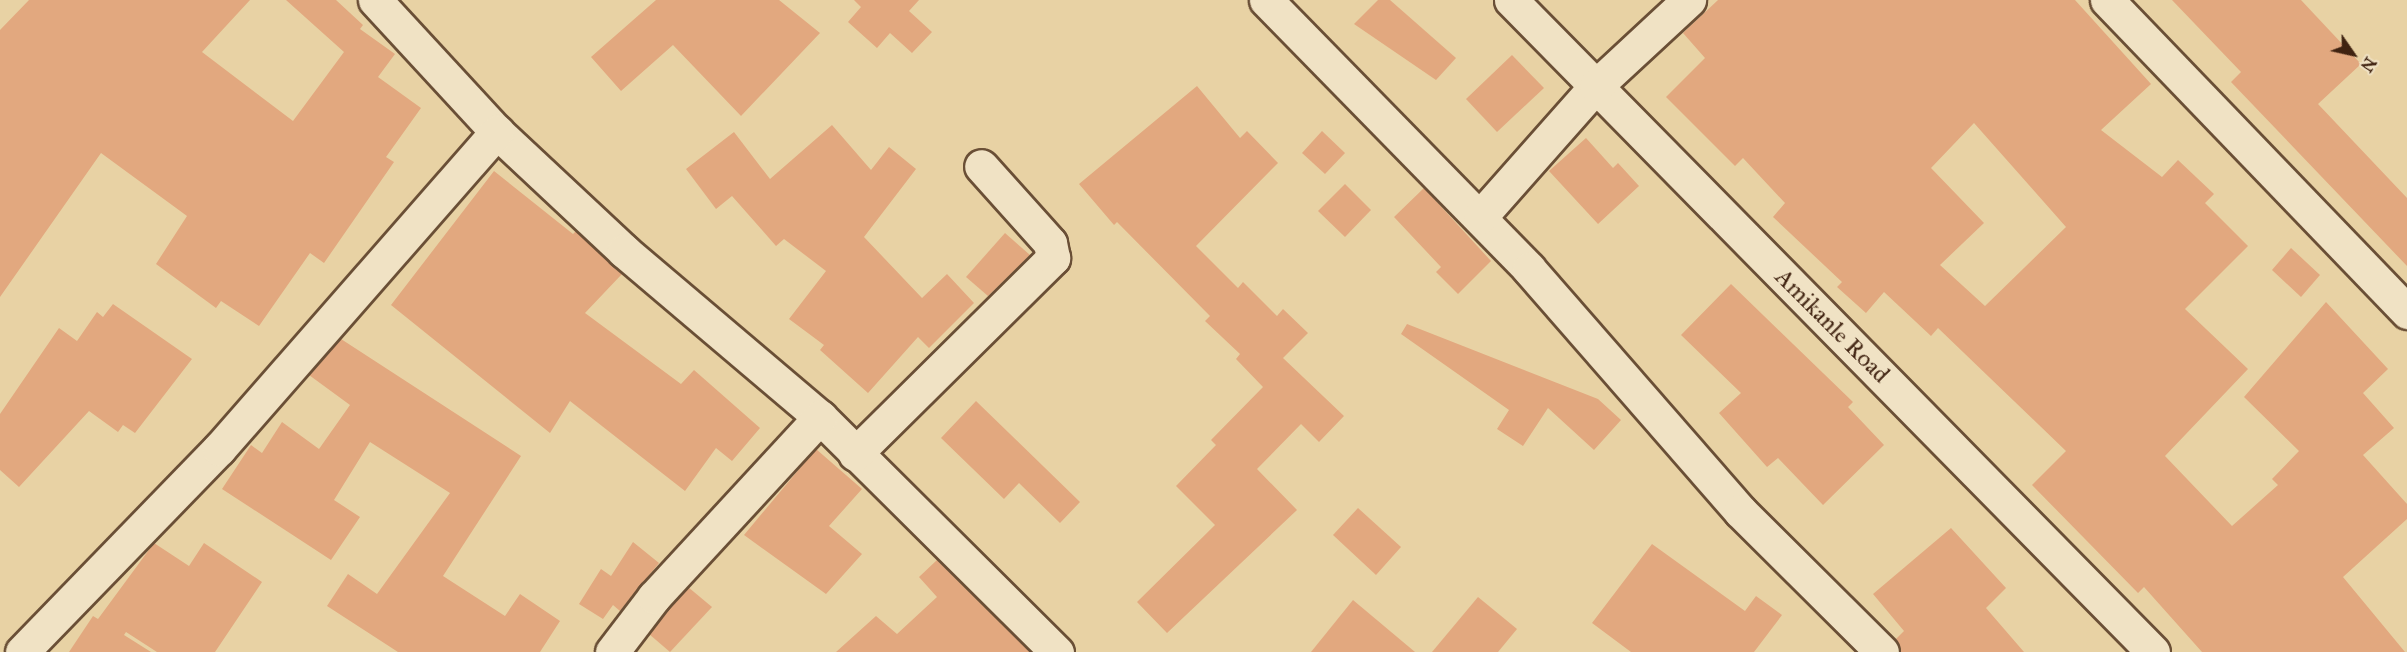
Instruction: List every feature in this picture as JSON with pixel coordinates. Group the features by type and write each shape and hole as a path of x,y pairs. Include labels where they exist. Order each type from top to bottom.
{"street":[{"path":"375,0 497,132 624,251 820,417 1057,652"},
{"path":"1266,0 1480,217 1740,511 1882,652"},
{"name":"Amikanle Road","path":"1511,0 2153,652"},
{"path":"1480,217 1596,86 1689,0"},
{"path":"2106,0 2407,312"},
{"path":"22,652 219,449 497,132"},
{"path":"855,454 1053,258 1050,243 981,166"},
{"path":"612,652 654,597 820,417"}],"building":[{"path":"29,0 250,0 202,52 293,121 344,52 286,0 336,0 363,25 360,29 395,54 378,77 421,108 386,157 394,162 324,263 310,253 259,326 221,301 216,308 156,264 187,216 101,153 0,297 0,30"},
{"path":"656,0 779,0 820,33 741,116 673,45 621,91 591,57"},
{"path":"854,0 919,0 909,11 932,32 912,53 890,33 877,48 848,22 861,7"},
{"path":"1378,0 1390,0 1456,58 1436,80 1354,24"},
{"path":"1718,0 2075,0 2151,84 2101,130 2162,177 2178,160 2214,194 2205,203 2248,246 2185,309 2248,369 2165,456 2232,526 2278,485 2272,479 2299,451 2244,397 2326,302 2388,369 2363,393 2394,428 2363,455 2407,504 2407,519 2343,577 2405,652 2202,652 2144,587 2138,593 2032,485 2066,451 1938,328 1931,336 1884,292 1866,313 1837,287 1842,282 1773,217 1785,203 1743,158 1735,166 1666,97 1705,58 1683,33","holes":["1974,123 2066,227 1985,306 1940,265 1984,223 1931,168"]},
{"path":"2172,0 2301,0 2361,64 2318,104 2407,198 2407,266 2231,82 2241,72"},
{"path":"1512,55 1544,88 1497,132 1466,99"},
{"path":"1197,86 1240,138 1247,131 1278,163 1196,246 1238,288 1243,282 1277,316 1283,309 1308,333 1283,358 1344,416 1319,442 1301,424 1257,469 1297,510 1167,633 1137,602 1215,525 1176,486 1216,445 1211,440 1263,387 1236,359 1240,354 1205,321 1210,316 1117,222 1114,225 1079,184"},
{"path":"832,125 871,170 889,147 916,169 864,237 922,298 947,274 974,303 929,348 918,337 868,393 820,350 824,345 789,319 826,271 784,239 776,246 732,196 716,209 686,169 734,132 770,179"},
{"path":"1322,131 1345,153 1325,174 1302,153"},
{"path":"1586,138 1613,168 1618,163 1639,186 1598,224 1549,171"},
{"path":"494,171 573,234 576,231 622,274 585,313 681,384 694,370 760,428 732,461 716,448 685,491 570,401 550,433 391,305"},
{"path":"1345,184 1371,210 1345,237 1318,211"},
{"path":"1424,188 1491,261 1458,294 1436,272 1441,267 1394,217"},
{"path":"1005,233 1030,255 988,296 966,277"},
{"path":"2291,248 2320,275 2301,297 2272,270"},
{"path":"1731,284 1853,402 1848,407 1884,445 1823,505 1778,458 1767,467 1719,413 1741,393 1681,335"},
{"path":"113,304 192,359 135,433 123,425 118,432 89,411 19,487 0,470 0,414 59,328 77,341 97,312 103,317"},
{"path":"1407,324 1598,399 1621,420 1594,450 1548,408 1523,446 1497,429 1509,410 1401,334"},
{"path":"341,339 521,456 443,576 505,616 520,594 560,621 540,652 398,652 327,606 348,574 377,594 450,493 370,442 334,500 360,517 331,560 222,489 251,445 262,453 282,422 319,449 350,405 309,375"},
{"path":"976,401 1080,502 1060,523 1019,483 1004,499 941,438"},
{"path":"816,449 862,489 829,526 862,554 826,594 744,535"},
{"path":"1358,508 1401,547 1376,575 1333,535"},
{"path":"1951,528 2006,588 1986,608 2024,652 1900,652 1896,639 1904,631 1873,594"},
{"path":"633,542 659,563 620,611 613,605 603,619 579,604 601,569 611,576"},
{"path":"154,543 189,566 204,543 262,582 215,652 157,652 126,632 124,635 151,652 69,652 93,616 98,619"},
{"path":"1652,544 1745,611 1756,596 1782,615 1754,652 1631,652 1592,623"},
{"path":"937,560 1030,652 836,652 876,616 897,634 937,597 919,577"},
{"path":"688,587 712,607 670,652 649,634"},
{"path":"1478,597 1517,629 1498,652 1432,652"},
{"path":"1353,600 1415,652 1311,652"}]}
